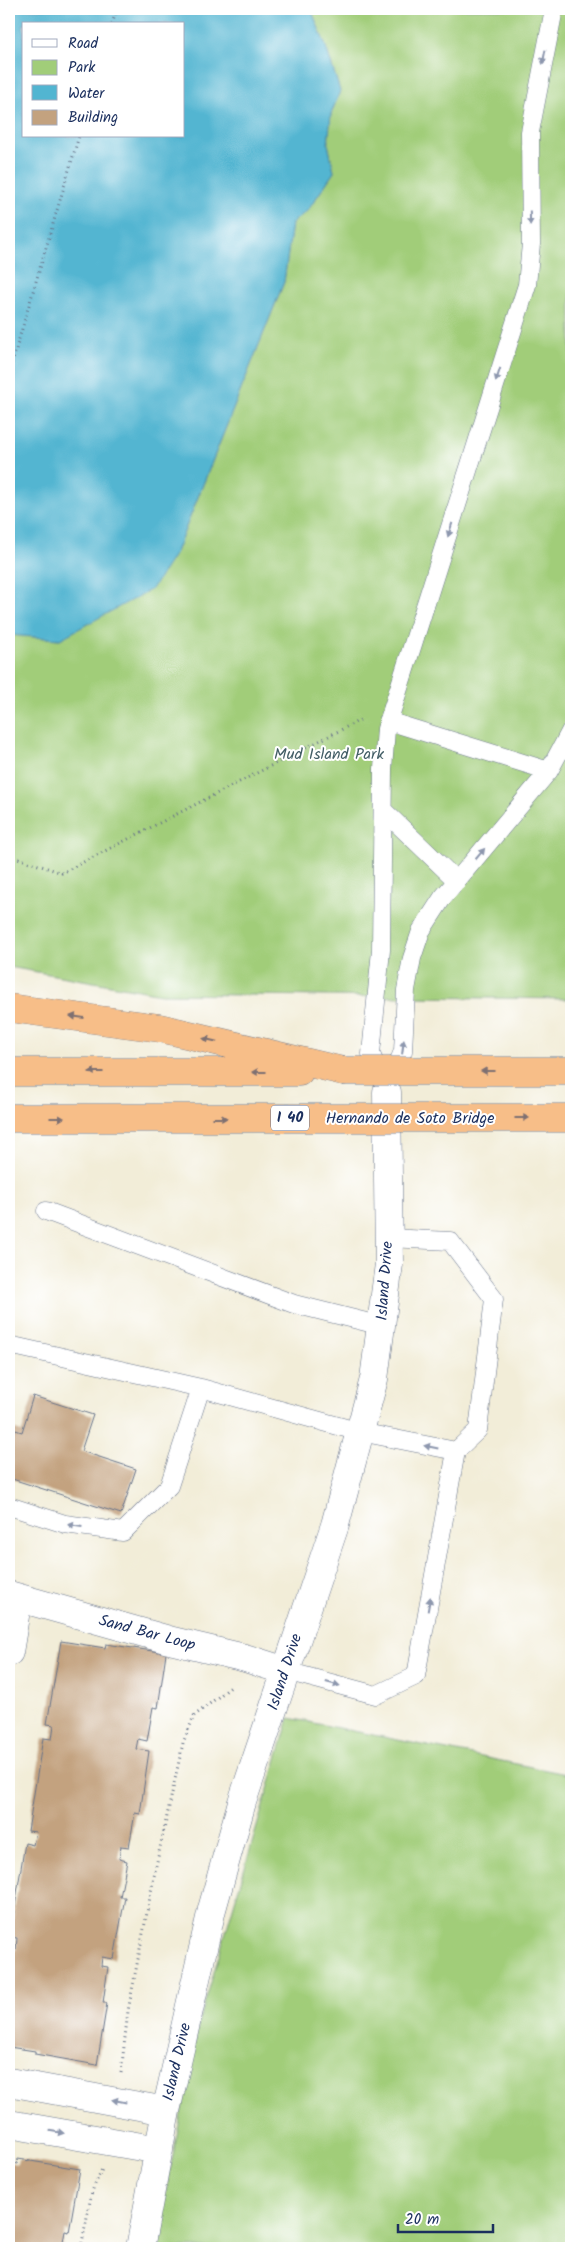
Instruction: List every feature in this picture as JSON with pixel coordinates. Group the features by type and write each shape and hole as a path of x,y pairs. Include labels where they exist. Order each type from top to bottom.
{"highway":[{"path":"9,1008 160,1028 343,1072"},
{"path":"9,1072 571,1071"},
{"name":"Hernando de Soto Bridge","path":"9,1118 571,1118"}],"street":[{"name":"Island Drive","path":"140,2248 166,2111 212,1909 242,1802 334,1525 374,1379 389,1264 386,1092"},
{"name":"Sand Bar Loop","path":"13,1597 168,1640 245,1658 286,1671"},
{"path":"9,1652 13,1597"},
{"path":"9,2082 166,2111"},
{"path":"9,2124 159,2150"}],"lane":[{"path":"386,1092 371,1054 381,950 383,769 388,721 527,285 531,244 530,132 554,9"},
{"path":"388,721 549,771"},
{"path":"386,1092 403,1052 406,990 415,948 421,931 457,881 549,771 571,730"},
{"path":"383,810 457,881"},
{"path":"46,1211 294,1304 382,1326"},
{"path":"286,1671 376,1695 416,1676 456,1451 478,1430 494,1299 450,1241 389,1238"},
{"path":"9,1345 201,1388 360,1432 456,1451"},
{"path":"9,1506 64,1524 123,1532 168,1486 201,1388"}],"path":[{"path":"113,22 116,9"},
{"path":"9,373 78,138"},
{"path":"9,855 62,873 360,722 363,712"},
{"path":"114,2100 122,2068 128,2011 156,1866 183,1743 194,1716 234,1684 245,1658"},
{"path":"81,2248 88,2204 101,2173 108,2141"}],"green space":[{"name":"Mud Island Park","path":"311,9 571,9 571,999 161,994 9,967 9,635 60,639 176,552 284,282 292,223 308,210 334,172 328,144 331,114 340,91 325,44"},
{"path":"289,1718 571,1775 571,2248 155,2248 198,2026"}],"water":[{"path":"9,9 311,9 325,44 340,91 331,114 328,144 334,172 308,210 292,223 284,282 176,552 152,589 60,639 9,635"}],"building":[{"path":"33,1396 93,1415 81,1451 136,1469 121,1514 9,1478 9,1428 22,1432"},
{"path":"61,1641 105,1648 106,1644 166,1653 158,1708 153,1707 147,1741 138,1739 136,1749 149,1751 140,1814 135,1813 129,1847 121,1846 119,1859 127,1861 120,1897 125,1897 114,1959 102,1957 101,1966 108,1967 103,2003 107,2003 97,2065 35,2054 35,2051 9,2047 9,1949 16,1950 17,1938 10,1937 25,1843 33,1845 36,1832 28,1831 43,1738 52,1739 54,1725 47,1724"},
{"path":"18,2159 80,2169 69,2232 65,2231 62,2248 9,2248 9,2162 17,2164"}]}
